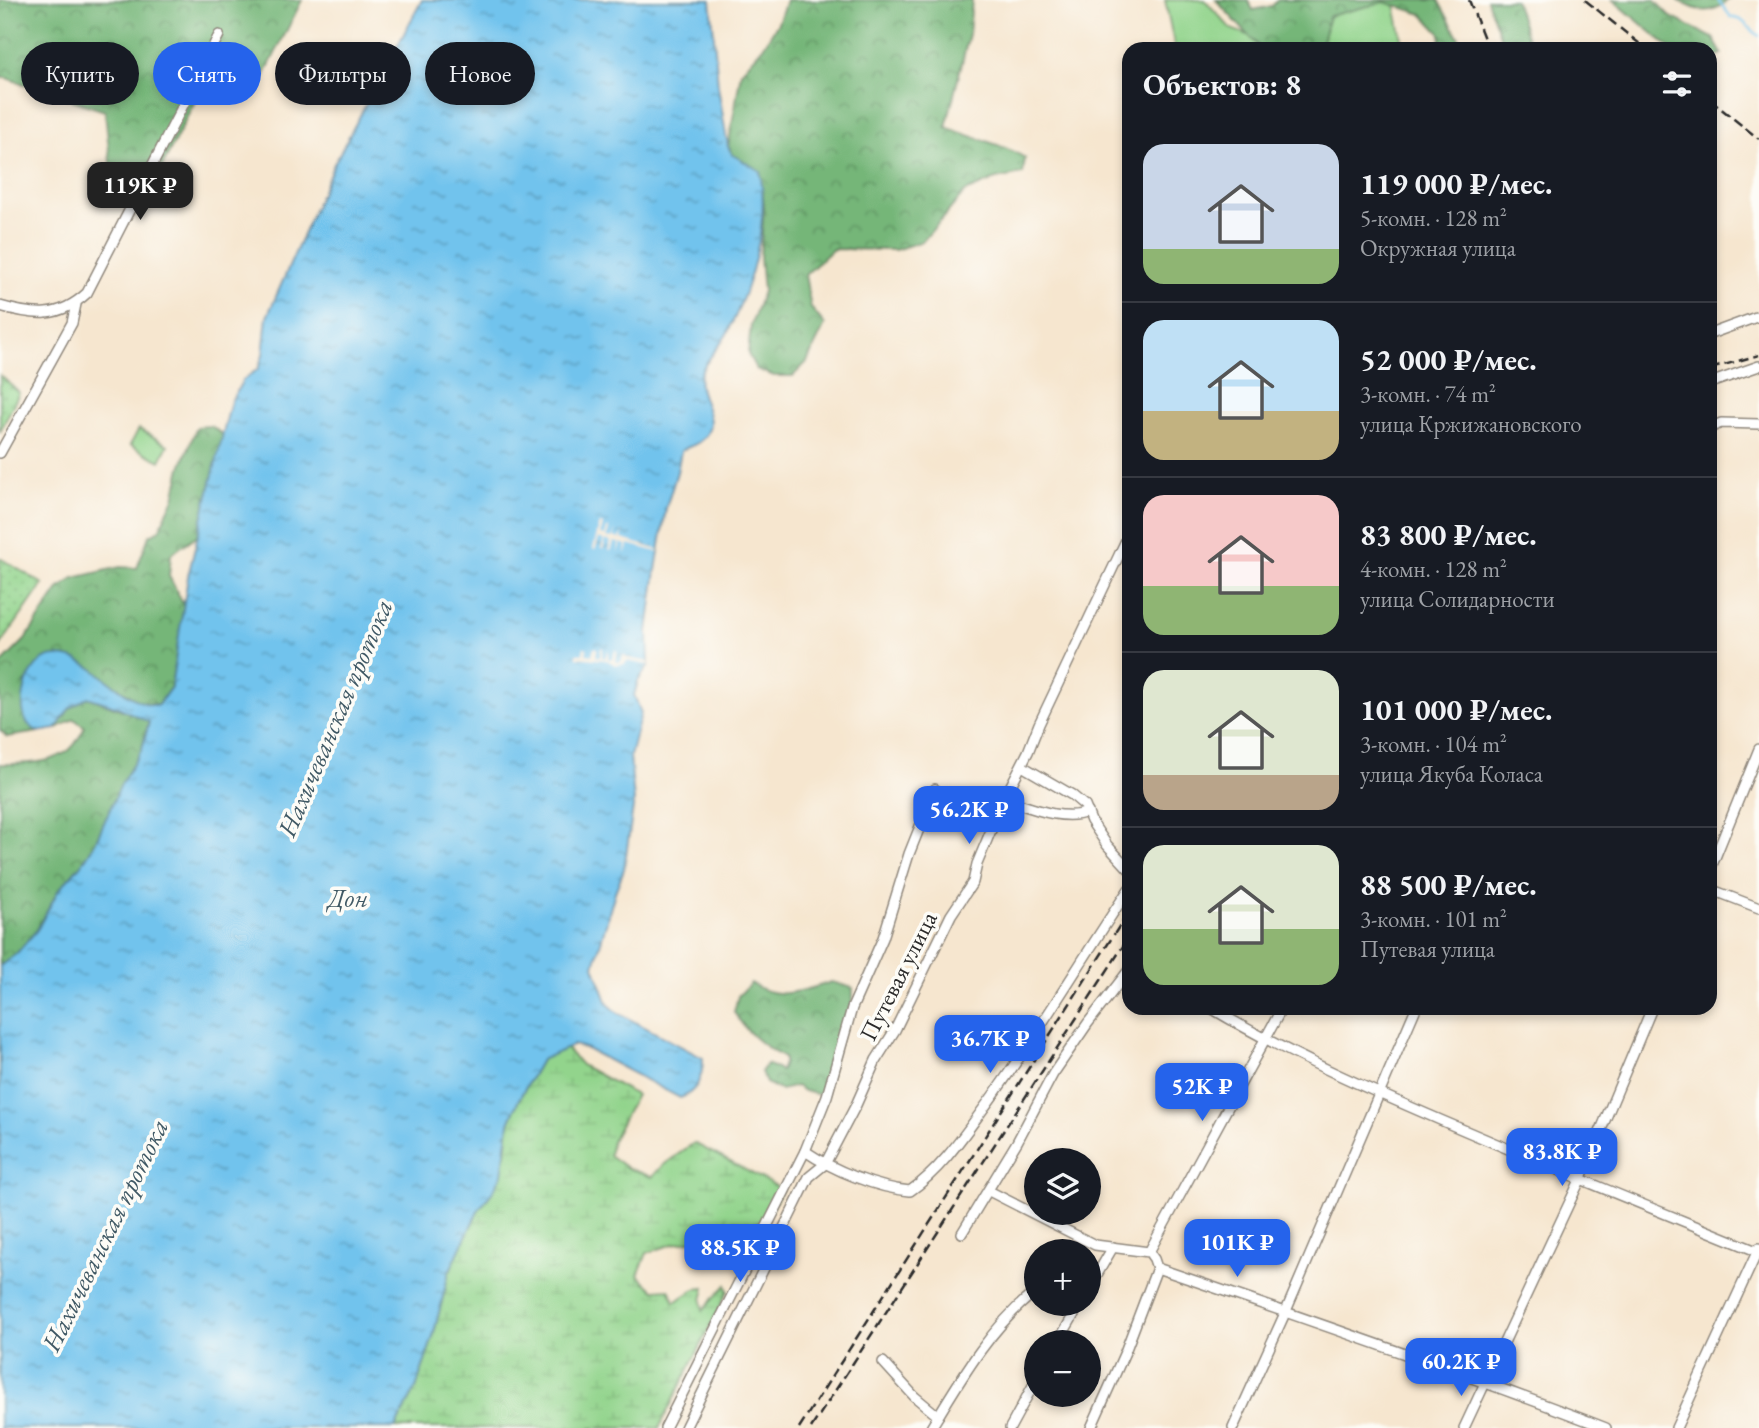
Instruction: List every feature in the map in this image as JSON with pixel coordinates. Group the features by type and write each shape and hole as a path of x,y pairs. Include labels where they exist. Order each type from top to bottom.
{"street":[{"path":"0,306 27,314 51,313 76,304 87,293 219,35"},
{"path":"0,453 72,323 76,304"},
{"path":"1717,331 1759,316"},
{"path":"1717,381 1759,366"},
{"path":"1717,425 1759,424"},
{"name":"Путевая улица","path":"685,1428 809,1177 825,1164 951,915 973,882 977,864 1004,799 1122,549"},
{"path":"1717,853 1759,749"},
{"path":"1022,765 1072,795 1085,806 1091,821 1107,845 1122,861"},
{"name":"Путевая улица","path":"664,1428 805,1151 827,1097 852,1008 883,938 909,853 935,789"},
{"path":"1004,799 1041,811 1077,817 1088,812"},
{"path":"1717,891 1759,908"},
{"path":"805,1151 825,1164 888,1189 910,1191 928,1179 962,1139 1010,1073 1075,968 1122,899"},
{"path":"962,1233 989,1191 1064,1057 1122,979"},
{"path":"1224,1015 1378,1094 1580,1180 1758,1250 1676,1428"},
{"path":"1149,1252 1278,1015"},
{"path":"1233,1428 1413,1015"},
{"path":"1464,1428 1580,1180 1649,1015"},
{"path":"989,1191 1075,1239"},
{"path":"1101,1268 1113,1247"},
{"path":"1101,1248 1149,1252"},
{"path":"1149,1252 1157,1268 1485,1381 1606,1428"},
{"path":"1091,1428 1125,1352 1157,1268"},
{"path":"883,1362 936,1423 996,1330 1024,1301"},
{"path":"1010,1428 1024,1402"}],"green space":[{"path":"0,0 302,0 281,42 275,42 275,54 263,78 261,42 153,42 153,105 193,105 144,203 114,202 105,111 87,105 139,105 139,42 21,42 21,83 0,76"},
{"path":"786,0 972,0 969,34 946,127 1006,148 1025,158 1023,174 996,179 965,192 923,241 895,250 833,249 805,275 811,308 825,325 807,362 793,376 774,376 756,369 748,354 751,325 763,291 760,258 764,207 760,171 733,155 728,147 741,72 763,47 778,23"},
{"path":"1165,0 1205,0 1231,29 1259,39 1319,0 1394,0 1403,42 1174,42"},
{"path":"1216,0 1248,0 1253,10 1272,6 1278,0 1438,0 1461,42 1440,42 1441,34 1422,14 1384,2 1329,16 1322,42 1255,42"},
{"path":"1487,0 1515,0 1529,42 1502,42"},
{"path":"1613,0 1654,0 1671,17 1713,38 1715,42 1663,42"},
{"path":"1677,0 1728,0 1715,9 1703,10"},
{"path":"0,375 19,393 0,432"},
{"path":"211,426 223,435 198,535 171,554 169,576 184,606 171,687 158,705 138,701 86,666 26,682 23,709 28,721 38,732 7,737 0,730 0,665 24,641 60,588 74,578 120,567 137,568 149,536 159,530 174,498 181,467 197,427"},
{"path":"139,429 168,445 160,461 130,445"},
{"path":"0,558 43,584 0,646"},
{"path":"88,697 149,721 142,749 84,861 58,891 37,930 17,953 0,966 0,764 41,762 67,752 85,727 74,719 56,729 69,709"},
{"path":"832,982 853,988 853,999 821,1095 796,1086 781,1090 766,1083 761,1072 767,1064 781,1071 784,1058 756,1039 744,1027 734,1012 738,996 751,983 771,992 791,993"},
{"path":"565,1047 581,1065 636,1095 612,1141 609,1155 627,1168 652,1177 662,1166 694,1143 782,1189 764,1224 734,1221 715,1225 694,1240 647,1253 638,1275 654,1290 669,1289 675,1302 695,1289 705,1288 703,1310 726,1285 728,1291 659,1428 395,1428 416,1388 433,1337 449,1272 478,1211 493,1191 506,1154 509,1123 519,1099 541,1060"}],"water":[{"name":"Дон","path":"422,0 711,0 718,86 728,147 733,155 760,171 760,232 751,274 736,314 722,342 701,372 699,381 710,425 707,434 681,451 666,508 648,631 649,665 638,681 634,695 641,713 630,756 634,801 624,869 594,966 608,1004 618,1013 703,1058 702,1071 691,1092 680,1098 587,1049 574,1045 541,1060 509,1123 502,1175 478,1211 449,1272 433,1337 416,1388 395,1428 0,1428 0,966 17,953 37,930 58,891 84,861 96,841 121,784 142,749 149,722 118,707 88,697 69,709 56,729 38,732 26,721 23,712 24,691 32,671 39,663 56,656 83,663 145,703 158,705 171,687 188,576 231,401 243,380 258,369 263,355 267,317 334,164 366,105 411,105 411,42 399,42"}],"pier":[{"path":"600,524 603,525 600,535 605,536 609,528 607,537 612,538 615,530 614,537 619,539 623,531 622,539 659,550 658,552 629,544 625,554 626,545 621,543 618,553 619,543 614,542 611,551 611,542 606,540 601,549 604,540 599,538 595,550 593,549"},
{"path":"584,647 587,648 586,654 592,655 594,648 597,648 596,656 600,657 603,648 602,657 605,658 608,649 608,659 613,659 615,650 616,662 621,662 624,654 627,658 649,662 649,665 627,661 616,665 607,660 577,657 577,654 583,654"}],"waterway":[{"path":"1718,0 1731,17 1741,20 1759,36"}],"railway":[{"path":"1469,0 1485,42"},
{"path":"1585,0 1637,42"},
{"path":"1717,106 1759,139"},
{"path":"1717,367 1759,355"},
{"path":"799,1428 1122,922"},
{"path":"811,1428 1122,948"}],"water label":[{"name":"Нахичеванская протока","path":"335,718"},
{"name":"Нахичеванская протока","path":"105,1235"}]}
